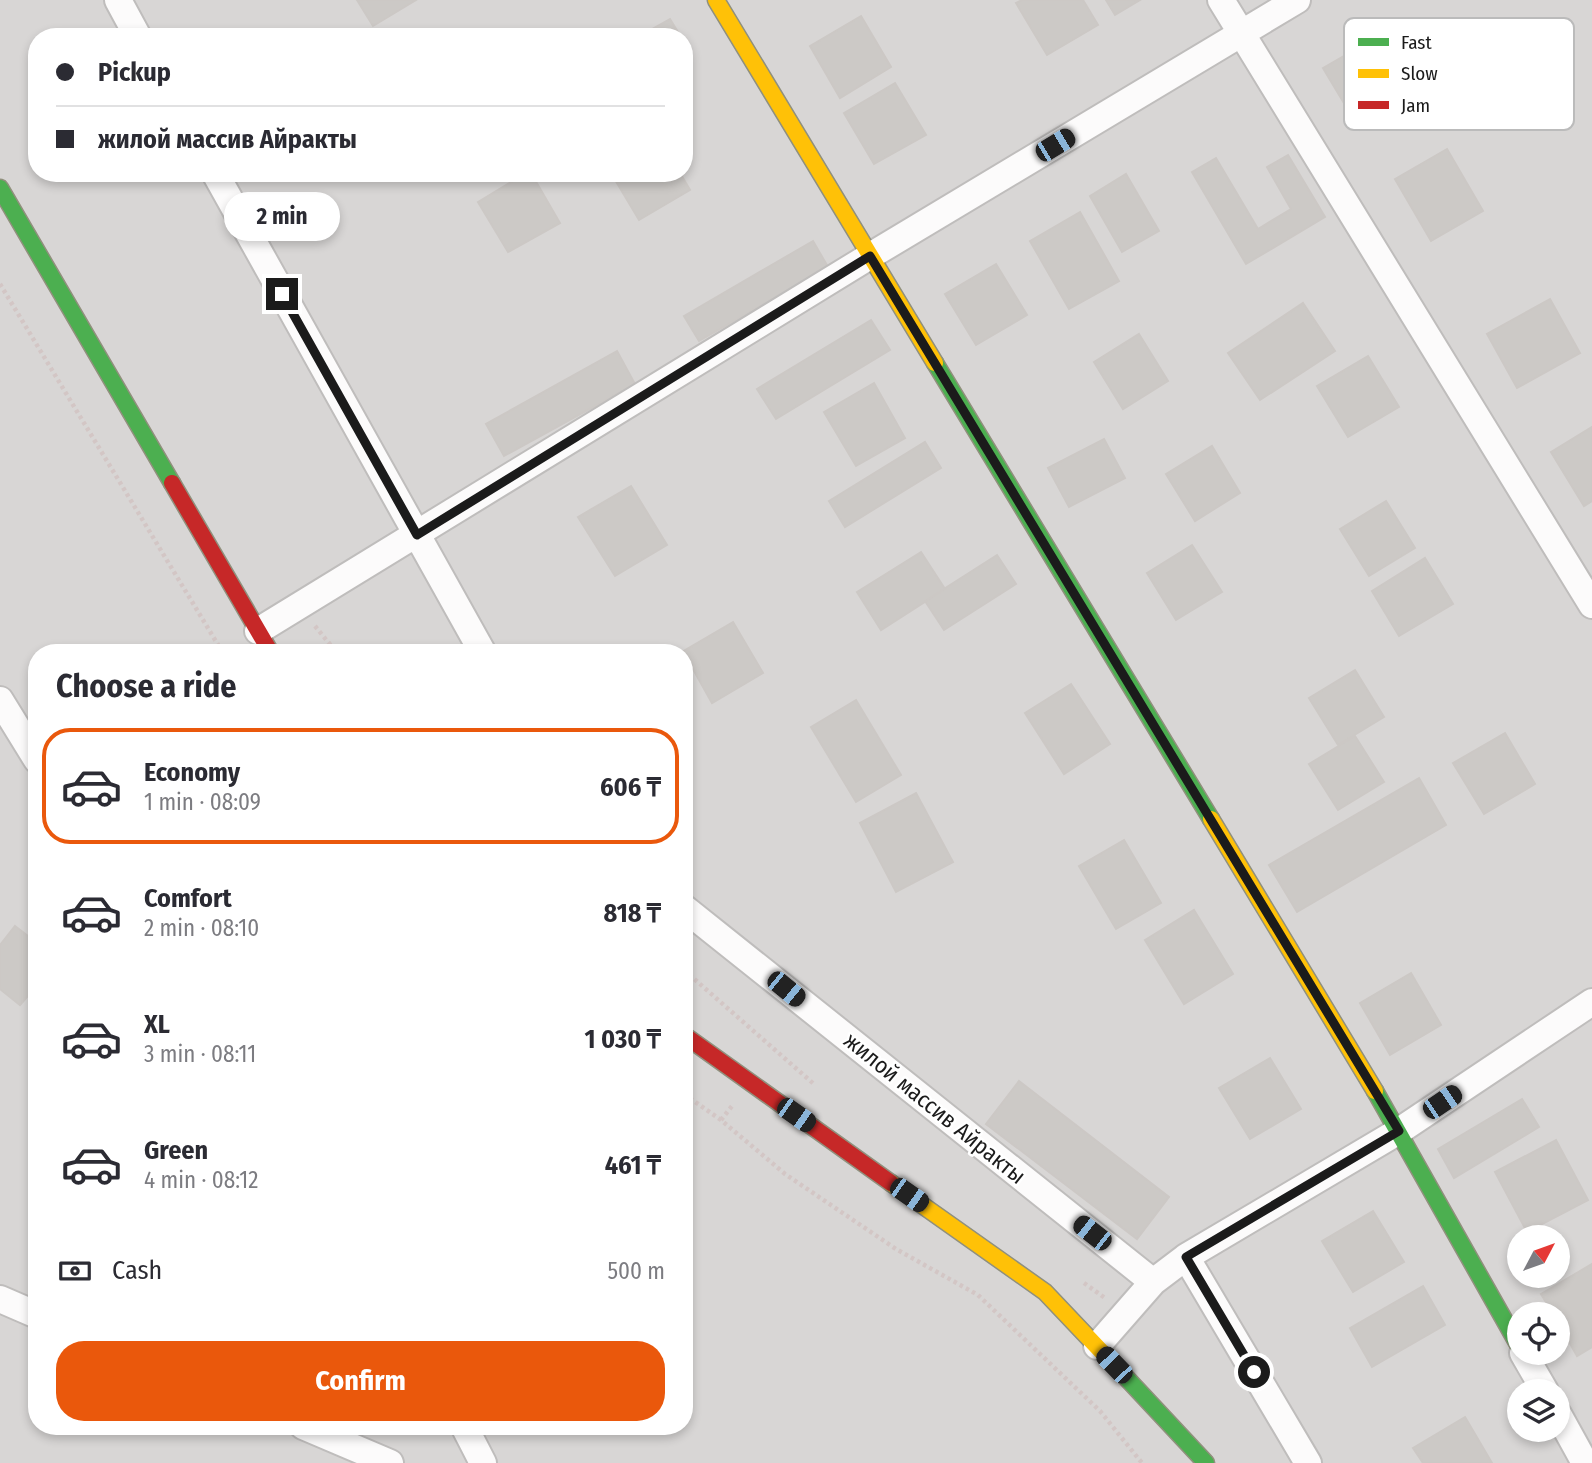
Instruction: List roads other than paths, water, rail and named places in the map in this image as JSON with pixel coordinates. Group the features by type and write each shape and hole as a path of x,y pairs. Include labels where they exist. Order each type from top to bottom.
{"street":[{"path":"118,0 133,28"},
{"path":"716,0 1399,1131 1507,1324"},
{"path":"1221,0 1592,605"},
{"path":"0,188 264,642 417,535 870,256 1297,0"},
{"path":"220,182 478,644"},
{"path":"0,700 20,744"},
{"name":"жилой массив Айракты","path":"693,915 1153,1282"},
{"path":"1097,1346 1153,1282 1186,1257 1399,1131 1592,1002"},
{"path":"693,1041 1045,1292 1206,1463"},
{"path":"1186,1257 1308,1463"},
{"path":"0,1299 28,1311"},
{"path":"324,1435 390,1463"},
{"path":"469,1435 483,1463"},
{"path":"1570,1436 1585,1463"}]}
